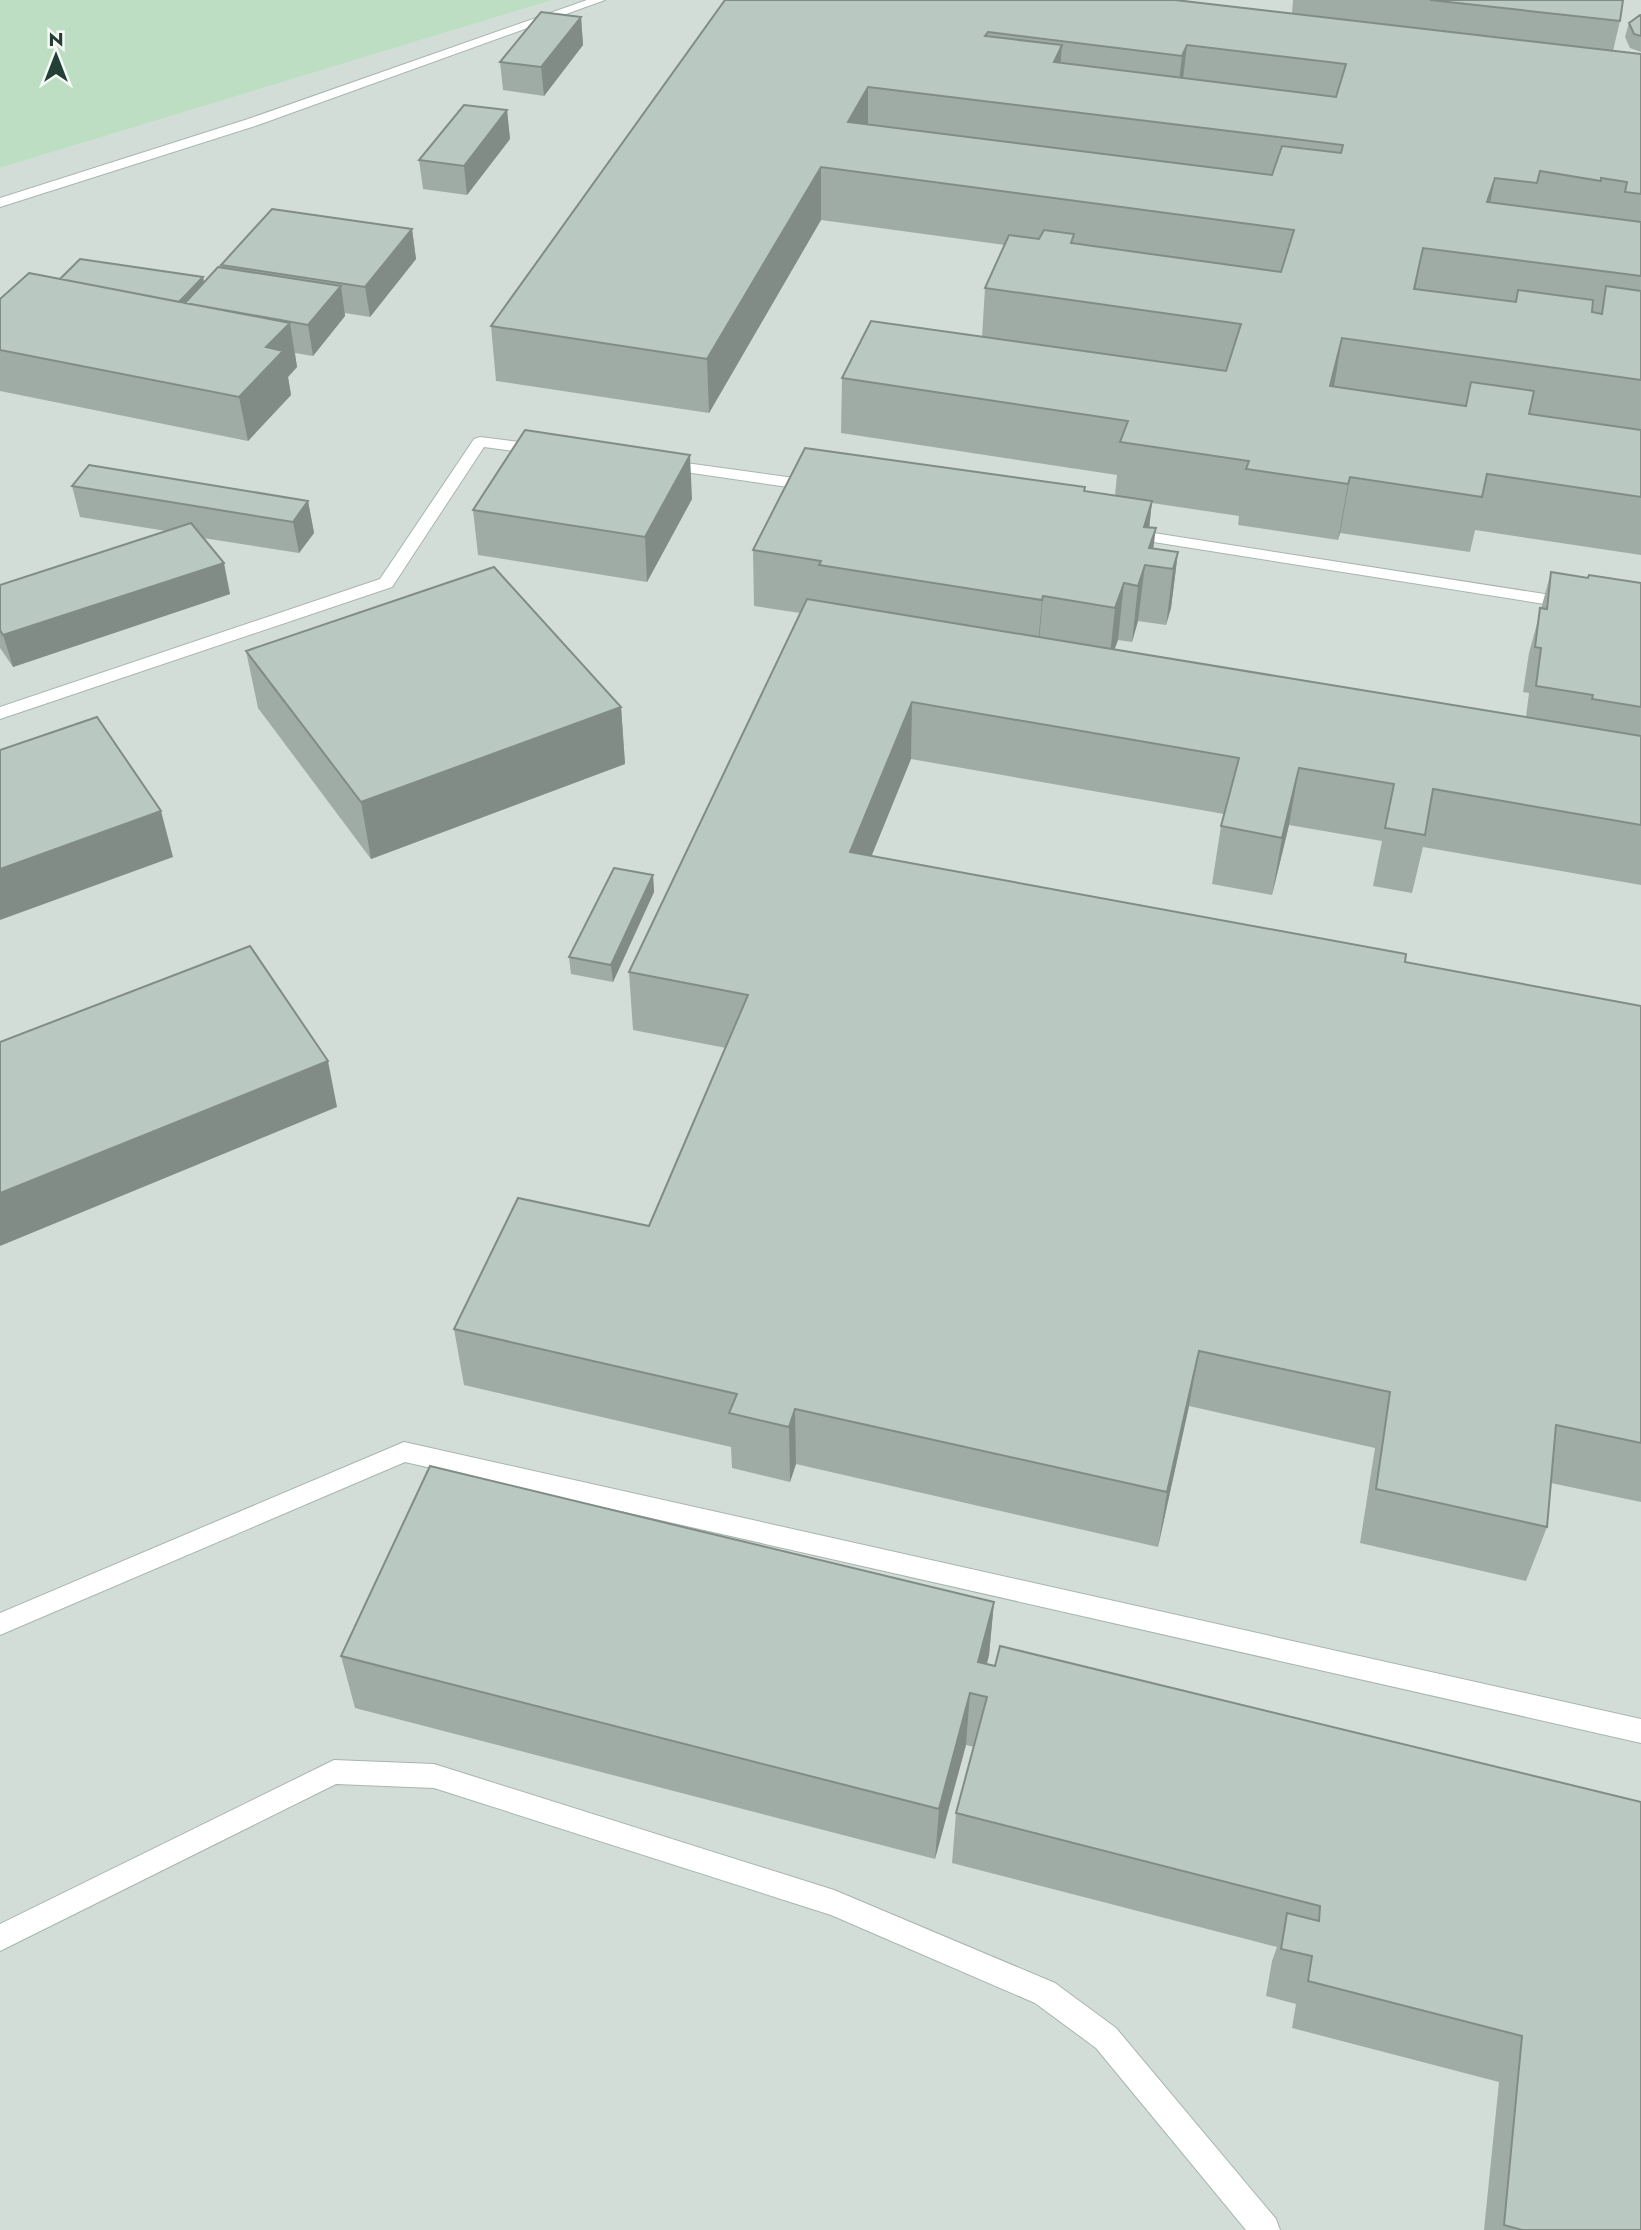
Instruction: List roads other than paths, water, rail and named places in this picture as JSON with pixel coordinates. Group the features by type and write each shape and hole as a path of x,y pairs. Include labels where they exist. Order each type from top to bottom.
{"street":[{"path":"0,203 253,122 599,0"},
{"path":"0,713 386,583 480,442 563,452"},
{"path":"646,463 838,490"},
{"path":"1111,532 1590,606"},
{"path":"0,1624 404,1452 1641,1731"},
{"path":"0,1938 334,1772 434,1776 834,1903 1045,1993 1106,2038 1265,2230"}]}
